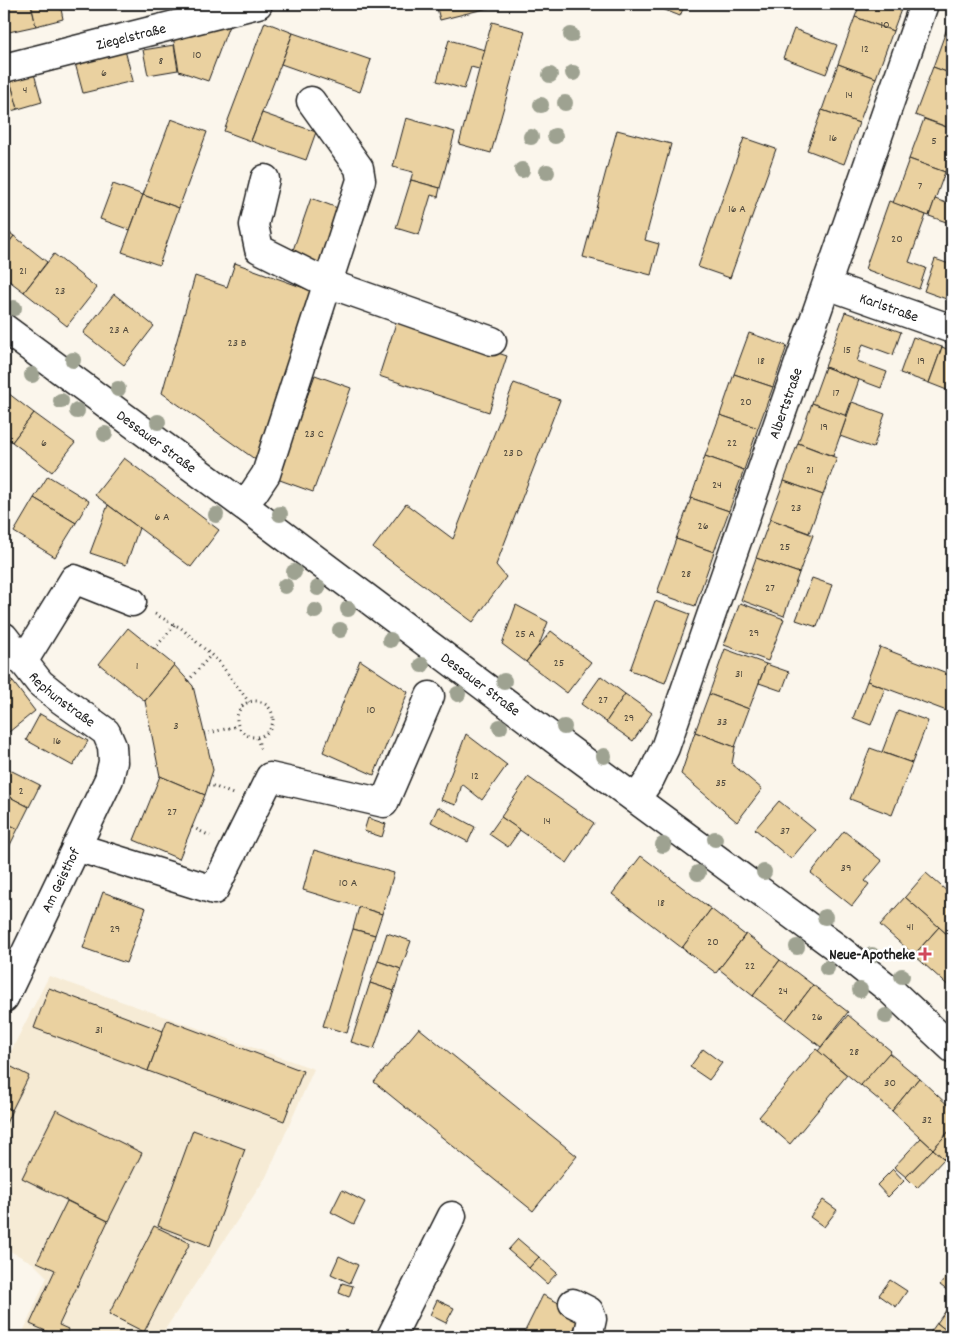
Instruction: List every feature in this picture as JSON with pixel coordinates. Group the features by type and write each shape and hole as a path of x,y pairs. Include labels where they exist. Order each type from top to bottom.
{"street":[{"name":"Ziegelstraße","path":"4,68 258,4"},
{"name":"Albertstraße","path":"636,799 650,779 662,754 924,4"},
{"path":"243,505 266,474 361,180 359,168 311,101"},
{"path":"265,179 254,224 259,248 327,283 492,341"},
{"name":"Karlstraße","path":"827,285 952,330"},
{"name":"Dessauer Straße","path":"4,328 859,964 889,989 952,1048"},
{"path":"23,662 74,579 132,602"},
{"name":"Rephunstraße","path":"4,637 40,683 106,732 112,746 114,762"},
{"path":"76,847 214,890 270,777 384,803 430,696"},
{"name":"Am Geisthof","path":"4,998 109,779 114,762"},
{"path":"391,1337 452,1216"},
{"path":"574,1303 589,1311 592,1319 588,1337"}],"path":[{"path":"132,602 180,628 219,662 249,702"},
{"path":"154,649 175,625"},
{"path":"188,681 211,655"},
{"path":"249,702 261,702 270,709 273,715 272,727 268,732 257,738 241,732 238,726 236,720 239,709 249,702"},
{"path":"204,734 238,726"}],"shaded area":[{"path":"49,976 314,1069 266,1177 160,1337 21,1337 47,1277 33,1263 4,1248 4,1065"}],"building":[{"path":"4,4 31,4 36,26 4,33"},
{"path":"31,4 60,4 63,19 36,26"},
{"path":"436,4 504,4 440,20"},
{"path":"656,4 685,4 680,16 655,6"},
{"path":"860,4 903,4 893,31 855,17"},
{"path":"855,17 893,31 876,78 838,64"},
{"path":"952,18 952,74 933,67"},
{"path":"265,22 293,33 251,141 224,131"},
{"path":"492,22 525,31 491,153 459,144"},
{"path":"230,23 208,81 179,71 173,36"},
{"path":"794,29 837,45 826,74 783,58"},
{"path":"293,33 371,60 360,92 281,64"},
{"path":"449,40 485,50 479,69 471,67 464,89 437,81"},
{"path":"174,45 178,70 148,75 143,50"},
{"path":"125,50 133,81 83,93 75,63"},
{"path":"838,64 876,78 859,123 822,110"},
{"path":"933,67 952,74 952,129 915,115"},
{"path":"33,70 42,102 18,109 9,77"},
{"path":"9,77 18,109 4,113 4,79"},
{"path":"822,110 859,123 844,164 807,150"},
{"path":"262,113 316,132 306,160 251,141"},
{"path":"406,118 455,132 440,188 411,180 410,182 413,172 393,167"},
{"path":"171,119 207,132 179,208 143,195"},
{"path":"924,119 952,129 952,151 945,172 909,159"},
{"path":"617,130 671,144 645,240 659,244 651,275 583,257"},
{"path":"744,138 776,149 730,278 698,267"},
{"path":"909,159 945,172 929,216 893,203"},
{"path":"411,180 440,188 438,197 431,195 419,235 396,228"},
{"path":"113,184 143,195 130,230 100,219"},
{"path":"143,195 179,208 159,265 122,252"},
{"path":"311,198 343,210 324,264 292,253"},
{"path":"935,199 952,205 952,224 929,216"},
{"path":"889,201 926,215 909,262 926,268 919,289 865,269"},
{"path":"4,229 14,236 4,249"},
{"path":"14,236 47,262 24,292 4,277 4,249"},
{"path":"54,254 97,288 67,326 24,292"},
{"path":"935,259 952,265 952,301 924,291"},
{"path":"235,263 315,292 256,460 162,393 195,276 227,287"},
{"path":"114,294 154,326 124,365 83,333"},
{"path":"845,312 901,332 893,355 863,344 857,361 887,372 881,388 825,367"},
{"path":"397,320 507,356 489,412 379,376"},
{"path":"749,333 787,346 773,387 734,374"},
{"path":"913,337 942,347 929,383 900,373"},
{"path":"942,347 952,351 952,392 929,383"},
{"path":"825,367 859,380 846,416 812,403"},
{"path":"734,374 773,387 758,428 720,415"},
{"path":"315,375 351,388 313,492 277,479"},
{"path":"514,383 560,400 496,565 506,577 473,622 373,548 406,504 453,539"},
{"path":"4,390 34,413 12,442 4,435"},
{"path":"852,402 885,414 873,448 840,436"},
{"path":"812,403 847,416 833,456 798,443"},
{"path":"34,413 75,443 52,472 12,442"},
{"path":"720,415 758,428 744,470 705,456"},
{"path":"798,443 837,458 823,495 784,481"},
{"path":"705,456 744,470 729,511 691,498"},
{"path":"124,458 219,530 191,567 95,495"},
{"path":"48,476 89,501 76,523 34,498"},
{"path":"784,481 823,495 809,533 770,519"},
{"path":"34,498 76,523 55,557 14,532"},
{"path":"691,498 729,511 714,552 676,539"},
{"path":"108,505 139,528 126,565 90,553"},
{"path":"770,519 813,535 799,573 756,558"},
{"path":"676,539 714,552 695,606 657,593"},
{"path":"756,558 799,573 784,616 741,600"},
{"path":"812,578 832,585 817,627 796,620"},
{"path":"655,601 690,614 665,683 630,670"},
{"path":"740,603 784,619 768,661 724,645"},
{"path":"516,605 548,622 539,645 526,662 502,644"},
{"path":"128,628 174,665 145,701 99,664"},
{"path":"551,631 591,662 567,693 526,662"},
{"path":"880,647 952,675 952,713 867,681"},
{"path":"725,649 766,664 749,709 709,694"},
{"path":"360,660 408,692 374,775 323,752"},
{"path":"766,664 789,672 782,691 759,683"},
{"path":"174,665 193,686 213,770 205,795 160,776 145,701"},
{"path":"4,671 13,682 4,689"},
{"path":"601,676 625,694 606,722 581,704"},
{"path":"867,681 885,688 871,725 853,718"},
{"path":"13,682 35,711 4,736 4,689"},
{"path":"625,694 652,713 633,741 606,722"},
{"path":"709,694 749,709 735,747 695,732"},
{"path":"898,710 928,721 912,763 882,752"},
{"path":"40,714 88,741 73,766 26,740"},
{"path":"695,732 735,747 732,764 762,789 737,822 681,774"},
{"path":"466,734 507,765 482,800 462,784 456,805 441,800"},
{"path":"870,748 912,763 892,815 850,799"},
{"path":"4,767 40,785 29,807 4,794"},
{"path":"160,776 205,795 179,859 134,840"},
{"path":"528,777 594,823 567,863 501,817"},
{"path":"4,794 29,807 18,829 4,822"},
{"path":"779,801 815,830 791,859 755,829"},
{"path":"438,807 475,827 468,842 431,822"},
{"path":"501,817 520,830 508,847 489,834"},
{"path":"368,818 386,824 382,837 364,831"},
{"path":"4,822 18,829 7,851 4,850"},
{"path":"844,831 882,861 865,881 869,884 852,906 811,873"},
{"path":"314,850 394,873 382,914 303,890"},
{"path":"641,856 711,909 682,948 612,894"},
{"path":"926,873 949,893 952,890 952,934 950,937 905,897"},
{"path":"103,892 146,908 126,963 83,948"},
{"path":"905,897 939,927 914,955 880,925"},
{"path":"359,907 382,914 375,935 353,929"},
{"path":"711,909 745,935 716,973 682,948"},
{"path":"939,927 952,939 952,989 914,955"},
{"path":"353,929 375,935 347,1033 323,1026"},
{"path":"387,933 411,941 401,969 378,961"},
{"path":"746,934 780,960 753,996 719,969"},
{"path":"780,960 813,985 786,1020 753,996"},
{"path":"378,961 401,969 394,991 370,983"},
{"path":"370,983 394,991 374,1049 351,1042"},
{"path":"813,985 848,1012 821,1047 786,1020"},
{"path":"49,988 163,1031 148,1071 34,1028"},
{"path":"848,1015 891,1051 861,1086 818,1051"},
{"path":"167,1020 303,1071 284,1121 148,1071"},
{"path":"419,1028 577,1156 533,1211 374,1082"},
{"path":"703,1049 722,1063 709,1080 690,1067"},
{"path":"816,1049 847,1075 790,1144 759,1117"},
{"path":"889,1053 919,1078 892,1111 861,1085"},
{"path":"6,1064 29,1076 12,1110 4,1106 4,1068"},
{"path":"919,1078 952,1109 952,1128 933,1149 892,1111"},
{"path":"4,1106 12,1110 4,1128"},
{"path":"56,1110 142,1153 108,1221 22,1178"},
{"path":"952,1128 952,1166 933,1149"},
{"path":"193,1130 245,1149 210,1246 158,1226"},
{"path":"921,1138 933,1149 906,1177 894,1167"},
{"path":"933,1149 944,1159 917,1188 906,1177"},
{"path":"893,1169 904,1181 888,1197 877,1185"},
{"path":"342,1190 365,1202 354,1224 331,1212"},
{"path":"823,1200 837,1210 824,1227 810,1217"},
{"path":"67,1201 108,1221 59,1325 68,1329 65,1337 59,1337 30,1324 55,1270 37,1262"},
{"path":"154,1226 190,1243 144,1332 109,1314"},
{"path":"518,1239 539,1257 529,1268 508,1250"},
{"path":"339,1256 358,1265 350,1283 331,1274"},
{"path":"539,1257 557,1273 547,1284 529,1268"},
{"path":"952,1270 952,1294 940,1285"},
{"path":"890,1280 907,1291 896,1307 879,1295"},
{"path":"342,1283 353,1286 349,1297 339,1293"},
{"path":"543,1295 581,1314 570,1337 522,1337"},
{"path":"437,1300 454,1308 446,1323 430,1315"},
{"path":"952,1302 952,1335 937,1323"},
{"path":"937,1323 952,1335 952,1337 927,1337"}],"place":[{"name":"Neue-Apotheke","path":"925,954"}]}
